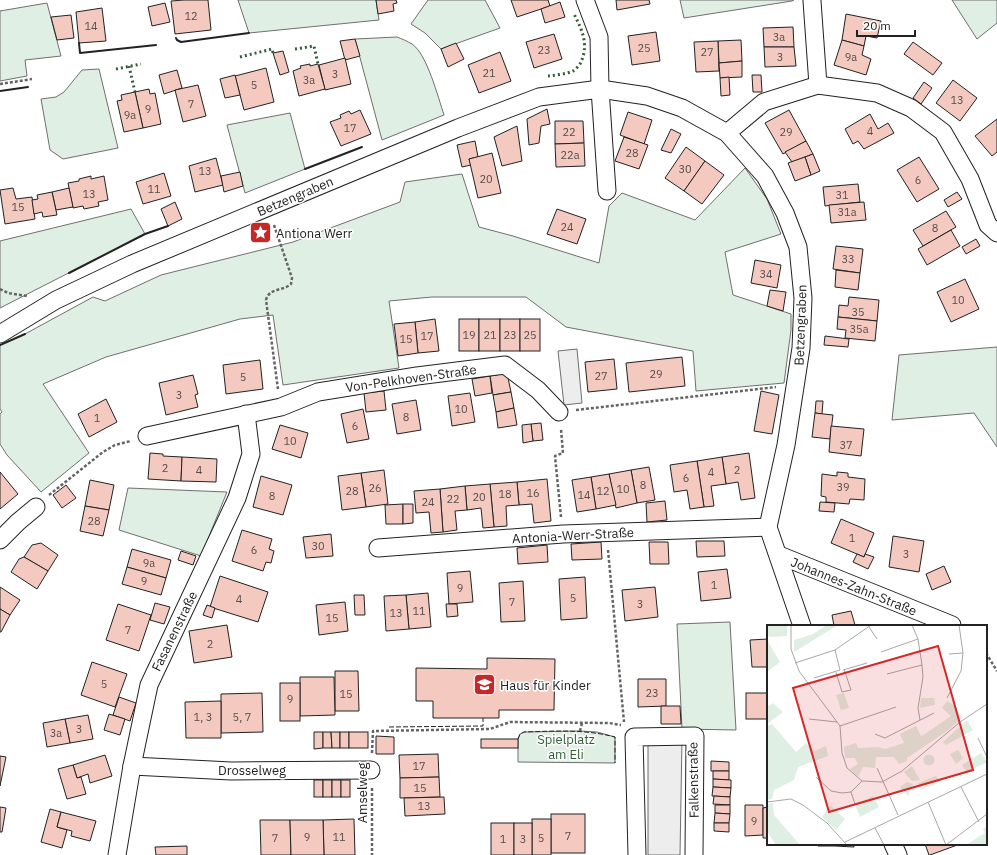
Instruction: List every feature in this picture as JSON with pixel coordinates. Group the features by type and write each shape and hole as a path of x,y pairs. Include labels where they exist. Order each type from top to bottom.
{"street":[{"path":"584,0 598,37 607,191"},
{"path":"812,1 818,85"},
{"path":"727,134 764,102 818,85 877,93 911,108 943,132 970,180 988,225 997,233"},
{"name":"Betzengraben","path":"0,334 56,300 132,264 458,128 539,97 600,89 647,96 682,108 727,134 765,176 785,213 798,247 803,298 801,348 786,445 768,527"},
{"name":"Von-Pelkhoven-Straße","path":"146,436 281,407 318,392 417,376 505,365 538,390 559,412"},
{"name":"Fasanenstraße","path":"117,855 132,766 148,685 237,498 251,454 246,414"},
{"path":"0,540 18,522 36,508"},
{"path":"768,527 779,555 802,625"},
{"name":"Antonia-Werr-Straße","path":"378,548 562,534 768,527"},
{"name":"Johannes-Zahn-Straße","path":"779,555 952,625"},
{"name":"Falkenstraße","path":"637,855 634,737 694,736 694,855"},
{"name":"Drosselweg","path":"132,766 231,771 371,770"},
{"path":"893,845 898,855"}],"path":[{"path":"0,84 32,79"},
{"path":"267,208 292,278 291,284 287,288 270,292 267,295 266,300 281,407"},
{"path":"562,534 555,456 563,453 559,412 796,385"},
{"path":"36,508 52,492 103,452 115,445 146,436"},
{"path":"580,731 582,723 609,723 625,726 622,718 617,646 606,533"},
{"path":"987,655 997,671"},
{"name":"Amselweg","path":"372,855 371,770 373,731 490,729 510,722 582,723"}],"green space":[{"path":"238,0 376,0 379,20 249,33"},
{"path":"428,0 485,0 500,28 441,49 425,33 411,24"},
{"path":"680,0 794,0 684,18"},
{"path":"952,0 997,0 997,23 977,39"},
{"path":"47,3 61,56 25,60 27,76 0,81 0,11"},
{"path":"397,37 412,44 422,57 431,76 444,115 382,140 355,39"},
{"path":"99,69 118,148 63,159 50,150 41,99 56,97 64,92 82,70"},
{"path":"290,113 305,169 245,193 227,125"},
{"path":"745,168 767,199 781,234 725,252 733,295 791,314 791,330 784,383 696,391 693,351 566,327 526,297 432,297 389,301 399,368 283,385 273,315 240,319 106,357 43,384 89,453 41,492 7,455 0,444 0,414 2,412 0,409 0,345 25,334 93,297 105,301 161,275 293,242 400,202 405,182 462,174 479,227 599,263 609,206 622,193 695,220"},
{"path":"131,209 145,234 0,308 0,241"},
{"path":"997,347 997,447 974,413 892,420 899,355"},
{"path":"128,488 227,492 201,556 119,530"},
{"path":"730,622 736,730 682,729 677,624"},
{"name":"Spielplatz am Eli","path":"524,732 597,732 615,737 615,763 518,762 518,739 520,734"}],"shaded area":[{"path":"577,349 582,403 564,405 558,351"},
{"path":"682,740 680,855 648,855 648,743"}],"building":[{"path":"208,0 211,30 175,34 171,1"},
{"path":"376,0 396,0 397,3 393,4 394,11 378,14"},
{"path":"511,0 548,0 550,6 517,17"},
{"path":"616,0 649,0 650,4 617,10"},
{"path":"560,2 565,17 545,23 541,9"},
{"path":"165,3 170,22 152,26 148,7"},
{"path":"102,8 106,41 79,43 76,12"},
{"path":"846,14 881,21 877,38 866,36 864,46 842,40"},
{"path":"71,15 74,38 57,40 51,17"},
{"path":"793,27 794,47 764,47 763,28"},
{"path":"656,32 660,61 632,65 628,36"},
{"path":"554,34 562,59 534,68 526,42"},
{"path":"355,39 360,56 345,60 340,41"},
{"path":"741,40 742,61 719,63 718,41"},
{"path":"842,40 864,46 862,55 871,59 866,75 834,65"},
{"path":"718,41 719,71 696,72 694,42"},
{"path":"913,42 942,63 933,75 904,54"},
{"path":"456,43 464,59 448,67 441,49"},
{"path":"764,47 794,47 796,66 765,67"},
{"path":"283,51 289,72 280,75 273,53"},
{"path":"500,52 511,81 479,93 468,65"},
{"path":"345,58 351,84 325,90 319,65"},
{"path":"742,61 742,77 720,78 719,63"},
{"path":"310,64 310,66 318,64 325,89 299,96 293,71 301,68 300,66"},
{"path":"266,68 274,102 244,110 235,76"},
{"path":"177,70 182,88 164,94 159,75"},
{"path":"235,75 240,95 225,98 220,79"},
{"path":"752,75 761,75 762,92 753,92"},
{"path":"729,77 730,95 721,96 720,78"},
{"path":"953,80 977,98 960,121 936,103"},
{"path":"924,82 932,88 921,104 913,98"},
{"path":"198,85 206,116 183,122 175,90"},
{"path":"149,89 150,94 155,93 161,124 143,128 135,92"},
{"path":"135,92 143,128 124,132 117,101 122,100 121,95"},
{"path":"547,109 550,124 541,126 539,143 529,145 527,119"},
{"path":"360,110 371,134 341,146 330,122 341,118 340,115 349,111 351,114"},
{"path":"789,110 806,141 783,154 765,123"},
{"path":"628,112 652,120 644,144 620,135"},
{"path":"870,114 878,129 888,123 894,133 864,149 858,141 853,144 845,129"},
{"path":"997,119 997,152 992,156 975,136"},
{"path":"555,121 583,121 584,143 555,144"},
{"path":"517,126 522,161 502,166 494,137"},
{"path":"671,129 681,134 671,153 661,150"},
{"path":"624,137 648,145 639,169 615,161"},
{"path":"475,141 478,157 469,159 471,165 462,167 457,145"},
{"path":"806,141 813,154 792,162 785,152"},
{"path":"584,143 585,166 556,167 555,144"},
{"path":"686,147 705,161 684,191 665,178"},
{"path":"492,153 501,193 478,198 469,159"},
{"path":"813,154 820,171 811,175 805,157"},
{"path":"805,157 811,175 795,181 788,163"},
{"path":"919,157 939,189 917,202 897,170"},
{"path":"216,158 223,185 195,192 189,166"},
{"path":"705,161 724,175 702,204 684,191"},
{"path":"240,172 243,186 224,192 221,176"},
{"path":"164,173 171,196 143,204 136,182"},
{"path":"91,176 91,179 104,176 108,200 98,202 99,206 84,209 83,206 73,208 68,183 79,181 79,179"},
{"path":"858,184 860,202 825,206 823,187"},
{"path":"13,188 16,199 32,197 35,219 5,224 0,190"},
{"path":"69,188 73,207 56,210 52,192"},
{"path":"52,192 57,215 43,217 42,212 34,214 32,200 38,199 37,195"},
{"path":"957,192 962,199 948,207 944,200"},
{"path":"175,202 182,219 168,226 161,209"},
{"path":"864,202 866,220 831,223 829,205"},
{"path":"557,209 586,219 577,244 547,234"},
{"path":"946,211 956,227 923,246 913,230"},
{"path":"951,230 960,246 927,265 918,249"},
{"path":"976,239 980,246 966,254 962,247"},
{"path":"836,246 863,249 860,273 833,269"},
{"path":"755,260 781,265 777,288 751,283"},
{"path":"836,270 860,273 858,290 835,287"},
{"path":"965,279 979,309 951,322 937,292"},
{"path":"770,290 786,292 783,311 767,306"},
{"path":"849,297 879,300 877,321 838,317 839,305 848,306"},
{"path":"838,317 877,321 875,341 845,338 846,330 837,329"},
{"path":"435,319 439,351 418,353 415,322"},
{"path":"459,319 479,319 479,351 459,351"},
{"path":"479,319 500,319 500,351 479,351"},
{"path":"500,319 520,319 520,351 500,351"},
{"path":"520,319 540,319 540,351 520,351"},
{"path":"415,322 418,353 398,356 394,324"},
{"path":"825,336 849,339 848,347 824,345"},
{"path":"682,357 685,386 629,392 626,363"},
{"path":"614,359 617,389 588,392 585,362"},
{"path":"260,360 263,389 226,394 223,365"},
{"path":"507,373 511,392 493,395 490,376"},
{"path":"193,375 198,394 195,395 198,407 166,415 159,383"},
{"path":"490,376 492,393 475,396 472,379"},
{"path":"384,391 386,410 366,412 364,393"},
{"path":"761,391 779,395 772,434 754,431"},
{"path":"511,392 514,408 496,412 493,395"},
{"path":"470,393 475,422 452,426 448,396"},
{"path":"106,399 117,422 89,437 78,414"},
{"path":"416,400 421,430 397,434 392,404"},
{"path":"816,401 823,401 822,414 815,413"},
{"path":"514,408 517,425 498,428 496,412"},
{"path":"363,409 369,439 347,443 341,414"},
{"path":"815,413 833,415 830,439 812,437"},
{"path":"541,423 543,440 533,441 531,424"},
{"path":"531,424 533,441 523,443 522,425"},
{"path":"280,425 308,433 301,458 272,449"},
{"path":"831,426 864,429 861,456 829,452"},
{"path":"150,453 163,454 163,456 182,457 181,481 148,479"},
{"path":"749,453 755,498 741,500 738,482 726,484 722,457"},
{"path":"182,457 217,459 216,482 181,481"},
{"path":"722,457 726,484 711,486 714,506 704,507 697,461"},
{"path":"697,461 704,507 690,509 687,490 674,492 670,465"},
{"path":"649,467 655,500 637,503 631,470"},
{"path":"384,470 388,504 366,507 361,473"},
{"path":"631,470 637,503 616,508 609,474"},
{"path":"0,472 18,494 0,509"},
{"path":"837,472 848,473 848,477 865,479 864,500 850,499 849,504 826,502 826,497 821,496 822,474 837,476"},
{"path":"361,473 366,507 342,510 338,476"},
{"path":"609,474 616,505 596,509 591,477"},
{"path":"261,476 292,485 283,515 253,507"},
{"path":"591,477 596,509 577,512 572,480"},
{"path":"547,479 551,521 534,523 532,504 519,505 517,482"},
{"path":"90,480 114,485 109,510 85,506"},
{"path":"517,482 519,505 506,506 507,526 494,527 490,484"},
{"path":"490,484 494,527 483,528 481,508 467,510 465,486"},
{"path":"66,485 76,498 62,508 53,495"},
{"path":"465,486 467,510 455,511 457,530 443,532 440,489"},
{"path":"440,489 443,532 431,533 429,512 416,513 414,491"},
{"path":"665,501 667,520 647,522 646,503"},
{"path":"820,502 835,503 834,512 819,511"},
{"path":"403,504 403,524 386,524 385,505"},
{"path":"403,504 413,504 413,523 403,524"},
{"path":"85,506 109,510 103,536 80,531"},
{"path":"841,519 874,533 864,557 831,543"},
{"path":"242,530 272,539 269,549 274,551 271,563 266,562 263,571 232,561"},
{"path":"331,534 333,556 306,558 303,537"},
{"path":"893,536 924,541 919,572 889,567"},
{"path":"696,541 724,541 725,556 697,557"},
{"path":"601,542 602,559 572,560 571,544"},
{"path":"649,542 668,542 669,564 650,564"},
{"path":"41,543 58,555 48,571 24,557 32,545"},
{"path":"547,545 548,562 518,564 517,548"},
{"path":"132,549 171,560 166,578 127,567"},
{"path":"181,551 196,556 193,565 178,560"},
{"path":"857,554 864,557 865,554 874,557 868,569 853,562"},
{"path":"24,557 48,571 37,589 11,572 19,559"},
{"path":"944,566 951,582 932,590 926,574"},
{"path":"127,567 166,578 161,595 122,584"},
{"path":"727,569 731,598 701,601 698,572"},
{"path":"470,571 473,602 449,604 447,573"},
{"path":"220,576 268,592 258,622 210,607"},
{"path":"585,577 587,618 561,620 559,579"},
{"path":"523,581 525,621 501,622 499,583"},
{"path":"0,587 20,600 10,615 0,609"},
{"path":"655,587 658,617 625,621 622,590"},
{"path":"428,593 431,627 409,629 406,595"},
{"path":"354,595 364,595 365,615 355,615"},
{"path":"406,595 409,629 386,631 384,596"},
{"path":"345,602 348,631 319,635 316,605"},
{"path":"155,603 170,607 164,624 150,620"},
{"path":"118,604 151,615 139,651 106,640"},
{"path":"446,604 457,604 458,616 447,617"},
{"path":"207,605 215,608 212,618 203,615"},
{"path":"0,609 10,615 1,632 0,632"},
{"path":"851,611 855,625 834,625 832,615"},
{"path":"227,625 232,657 194,663 189,631"},
{"path":"767,639 767,667 752,667 750,640"},
{"name":"Haus für Kinder","path":"487,658 555,659 554,710 499,710 499,718 433,718 433,701 416,701 416,668 487,669"},
{"path":"92,662 127,674 115,707 81,695"},
{"path":"335,671 358,671 359,711 335,711"},
{"path":"300,677 334,677 335,715 300,716"},
{"path":"638,679 666,679 666,706 638,707"},
{"path":"280,683 300,683 300,721 280,721"},
{"path":"262,693 263,732 221,733 221,694"},
{"path":"746,693 767,693 767,719 746,719"},
{"path":"119,697 136,703 130,721 113,715"},
{"path":"221,701 221,738 186,738 185,702"},
{"path":"661,706 680,706 681,724 661,724"},
{"path":"109,714 125,719 120,735 104,730"},
{"path":"88,715 93,739 70,743 65,719"},
{"path":"65,719 70,743 47,747 43,723"},
{"path":"314,732 323,732 323,748 314,749"},
{"path":"323,732 331,732 332,748 323,748"},
{"path":"331,732 340,732 340,748 332,748"},
{"path":"340,732 349,732 349,748 340,748"},
{"path":"349,732 368,732 368,748 349,748"},
{"path":"376,736 394,737 394,754 376,754"},
{"path":"481,739 518,739 518,748 481,748"},
{"path":"438,754 439,777 400,778 399,755"},
{"path":"105,755 112,776 90,783 88,774 77,778 73,765"},
{"path":"0,756 6,757 0,786"},
{"path":"711,761 729,762 729,771 711,771"},
{"path":"73,765 77,778 81,777 86,794 67,799 58,769"},
{"path":"713,771 729,771 729,780 713,779"},
{"path":"439,777 440,797 400,798 400,778"},
{"path":"713,779 731,780 731,788 713,787"},
{"path":"314,780 323,780 323,797 314,797"},
{"path":"323,780 332,780 332,797 323,797"},
{"path":"332,780 341,780 341,797 332,797"},
{"path":"341,780 350,780 350,797 341,797"},
{"path":"713,787 731,788 730,797 712,796"},
{"path":"714,796 730,797 730,805 713,804"},
{"path":"444,797 445,814 405,816 404,798"},
{"path":"715,805 730,805 730,814 715,813"},
{"path":"745,805 763,805 763,835 745,836"},
{"path":"0,807 6,808 2,832 0,832"},
{"path":"767,807 767,838 763,838 763,808"},
{"path":"50,809 61,812 57,827 67,830 62,848 41,842"},
{"path":"61,812 96,821 90,841 71,836 72,831 57,827"},
{"path":"715,813 730,814 729,823 714,823"},
{"path":"551,814 585,814 585,853 551,853"},
{"path":"354,819 355,855 324,855 323,820"},
{"path":"532,819 551,819 551,855 532,855"},
{"path":"260,820 290,820 291,855 261,855"},
{"path":"290,820 323,820 324,855 291,855"},
{"path":"491,823 514,823 514,855 491,855"},
{"path":"514,823 532,823 532,855 514,855"},
{"path":"714,823 729,823 729,832 714,831"},
{"path":"818,845 835,845 835,846"},
{"path":"854,845 854,847 835,846"},
{"path":"925,845 957,845 930,855"},
{"path":"187,846 187,855 156,855 155,847"}],"hedge":[{"path":"548,76 573,71 581,62 584,49 584,37 574,14"},
{"path":"295,49 314,46 318,64"},
{"path":"240,57 272,49 273,53"},
{"path":"116,69 141,64"},
{"path":"129,66 135,92"}],"fence":[{"path":"389,727 483,726 483,718"},
{"path":"518,739 520,734 524,732 570,731 604,734 615,737 615,763"}],"wall":[{"path":"176,38 181,42 249,33"},
{"path":"79,43 80,53 156,45"},
{"path":"0,91 28,87"},
{"path":"305,169 362,147"},
{"path":"69,273 145,234 168,226"},
{"path":"0,345 25,334"}],"place":[{"name":"Antiona Werr","path":"260,233"},
{"name":"Haus für Kinder","path":"485,685"}]}
